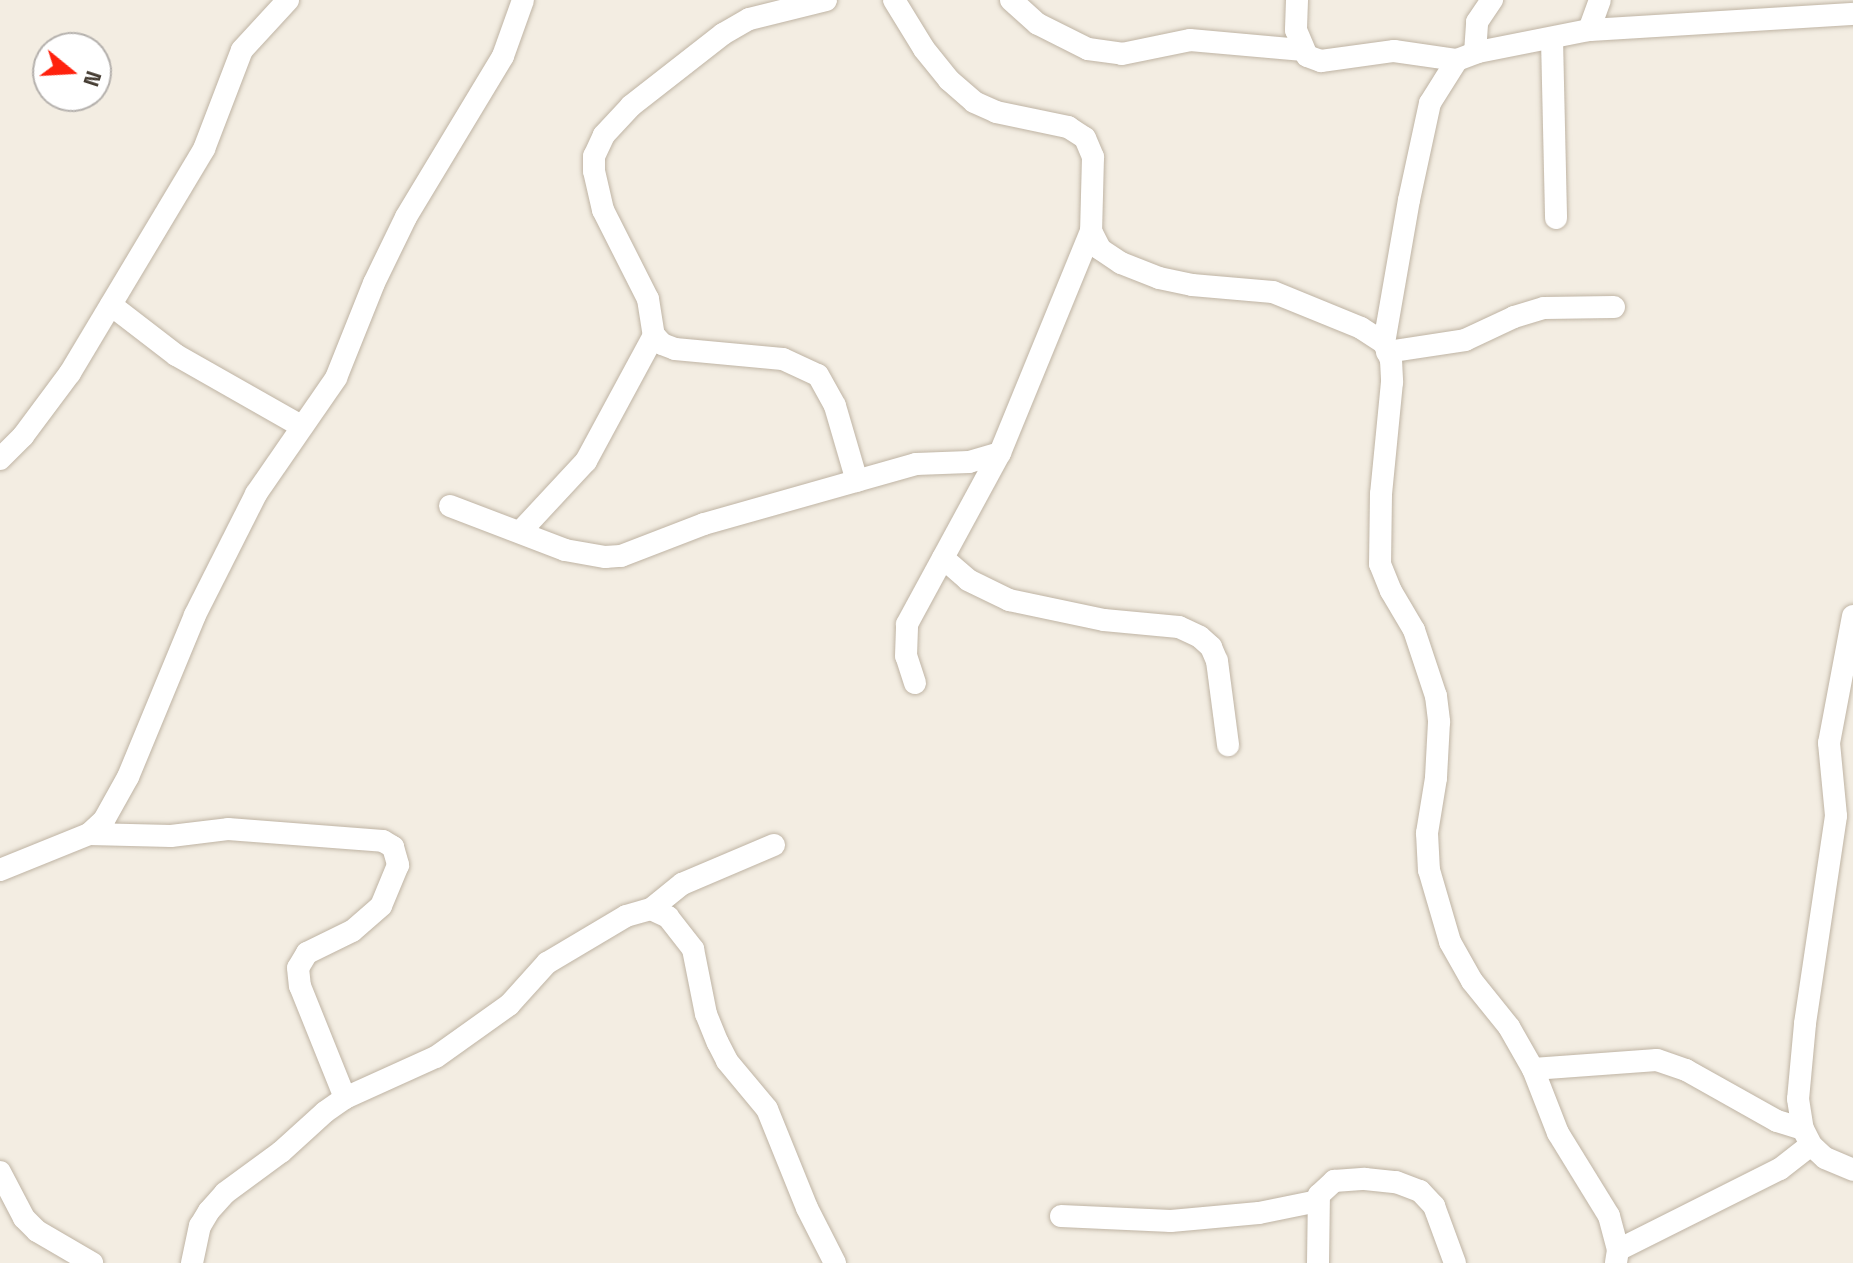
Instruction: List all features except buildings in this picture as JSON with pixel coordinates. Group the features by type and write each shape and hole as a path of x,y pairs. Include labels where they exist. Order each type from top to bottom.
{"street":[{"path":"0,459 23,436 70,373 204,149 242,50 288,0"},
{"path":"520,532 586,461 654,335 648,299 600,198 594,156 604,135 631,106 723,34 749,19 826,0"},
{"path":"894,0 924,49 949,80 974,102 996,112 1068,127 1085,138 1094,166 1091,231 1000,453 907,624 906,656 915,683"},
{"path":"1011,0 1050,31 1088,49 1122,54 1190,40 1301,50 1321,61 1394,51 1466,56 1589,30 1853,14"},
{"path":"1297,0 1296,30 1301,50"},
{"path":"1492,0 1477,22 1466,56 1430,103 1409,200 1386,348 1392,382 1381,494 1380,564 1391,591 1414,630 1436,696 1439,722 1436,778 1427,833 1429,870 1450,942 1472,981 1509,1027 1533,1069 1558,1133 1609,1216 1617,1257 1780,1169 1807,1137"},
{"path":"1589,30 1600,0"},
{"path":"0,870 89,834 104,820 128,777 195,615 256,494 336,378 374,283 406,217 503,56 517,2"},
{"path":"1552,39 1556,218"},
{"path":"1091,231 1100,249 1121,263 1192,285 1273,292 1361,328 1386,348 1465,340 1514,317 1544,308 1614,307"},
{"path":"111,305 176,355 301,426"},
{"path":"654,335 675,349 783,359 818,375 835,406 857,481"},
{"path":"450,506 584,555 621,556 704,524 916,464 969,462 1000,453"},
{"path":"943,558 968,580 1009,600 1104,620 1179,627 1200,637 1211,647 1217,661 1228,745"},
{"path":"1807,1137 1798,1099 1805,1024 1844,816 1829,743 1853,616"},
{"path":"89,834 171,836 228,829 383,841 393,847 398,865 381,906 352,931 307,953 298,968 300,986 345,1098"},
{"path":"192,1263 200,1226 225,1193 281,1152 345,1098 436,1057 509,1005 547,963 626,916 651,909 682,884 774,845"},
{"path":"651,909 668,917 693,949 706,1014 718,1043 727,1061 767,1109 807,1208 835,1263"},
{"path":"1533,1069 1657,1060 1686,1070 1807,1137 1825,1158 1853,1170"},
{"path":"0,1172 24,1218 37,1231 92,1263"},
{"path":"1318,1263 1319,1195 1334,1181 1396,1182 1420,1191 1434,1206 1455,1263"},
{"path":"1061,1216 1171,1221 1259,1213 1318,1201"}]}
